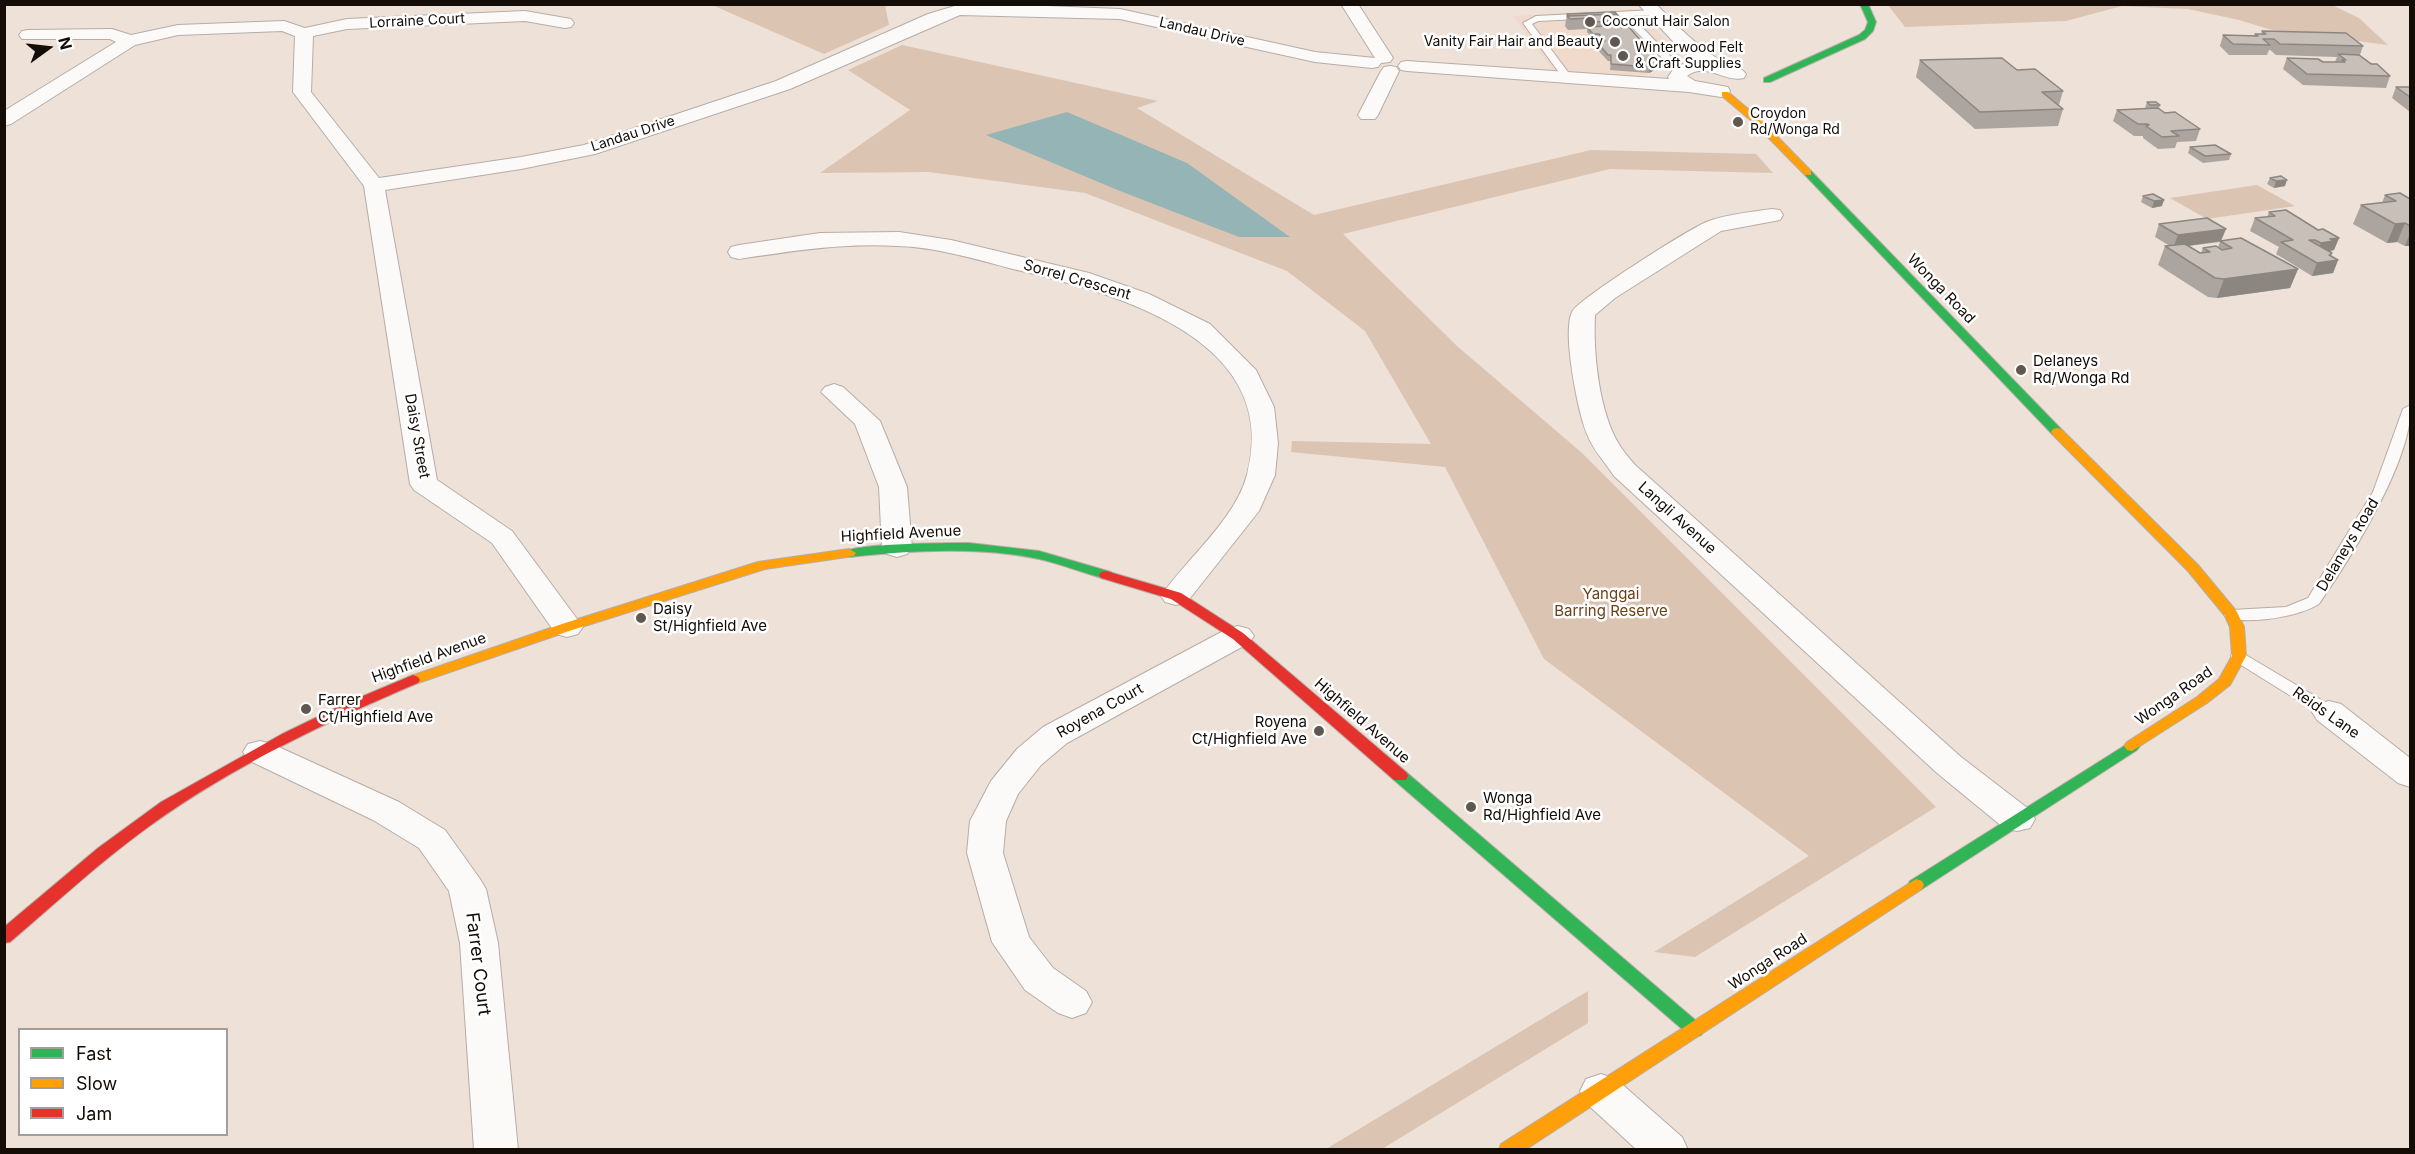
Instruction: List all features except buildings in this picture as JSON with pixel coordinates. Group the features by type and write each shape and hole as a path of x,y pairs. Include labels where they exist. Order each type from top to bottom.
{"main road":[{"path":"1799,63 1759,92 1723,93 1718,86 1719,83 1741,74 1799,63 1842,46 1868,31 1872,22 1864,4"},
{"path":"1741,74 1759,92 1757,121"},
{"name":"Wonga Road","path":"1508,1149 1601,1091 2202,700 2225,682 2239,656 2237,627 2232,615 2193,568 1993,366 1757,121 1723,93"},
{"name":"Highfield Avenue","path":"4,937 104,853 166,807 260,752 348,706 415,679 567,627 763,566 835,554 897,548 975,547 1039,555 1176,596 1238,636 1695,1030"}],"street":[{"path":"1349,4 1388,65 1368,115"},
{"path":"1650,8 1688,47 1716,66 1741,74"},
{"name":"Landau Drive","path":"374,185 521,163 588,150 783,85 934,18 958,10 1005,9 1120,14 1315,57 1388,65 1634,81 1684,74"},
{"name":"Lorraine Court","path":"304,33 347,24 525,16 565,23"},
{"path":"4,120 129,41 178,30 284,26 304,33 302,92 374,185"},
{"path":"28,35 112,34 129,41"},
{"path":"1684,74 1688,47"},
{"path":"1684,74 1716,66"},
{"path":"1684,74 1723,93"},
{"name":"Daisy Street","path":"374,185 424,484 502,537 567,627"},
{"name":"Langli Avenue","path":"1772,215 1714,226 1607,293 1583,313 1581,329 1592,413 1604,443 1624,470 1949,765 2017,819"},
{"name":"Sorrel Crescent","path":"739,252 842,239 899,239 951,247 1089,280 1141,299 1201,328 1247,375 1261,407 1265,443 1261,475 1249,505 1176,596"},
{"path":"834,392 867,421 893,487 897,548"},
{"name":"Royena Court","path":"1072,1002 1040,979 1011,942 984,853 988,822 1003,789 1029,758 1055,735 1238,636"},
{"name":"Reids Lane","path":"2329,712 2410,775"},
{"name":"Farrer Court","path":"260,752 386,811 432,839 467,890 479,943 496,1149"},
{"path":"1601,1091 1667,1149"}],"lane":[{"path":"1566,76 1527,23 1536,19 1624,14 1650,8"},
{"path":"1624,14 1684,74"},
{"name":"Delaneys Road","path":"2232,615 2255,615 2300,609 2314,602 2380,492 2410,409"},
{"name":"Reids Lane","path":"2239,656 2329,712"}],"shaded area":[{"path":"1636,9 1682,57 1641,76 1554,72 1513,16"}],"green space":[{"path":"712,5 885,5 889,25 824,54"},
{"path":"1888,5 2332,5 2359,18 2388,45 2272,30 2188,9 2122,6 2066,21 1905,27"},
{"name":"Yanggai Barring Reserve","path":"902,45 1158,101 1137,108 1314,215 1591,150 1756,154 1773,173 1610,169 1343,234 1457,346 1582,453 1936,807 1695,957 1654,952 1809,856 1544,659 1445,467 1291,452 1292,441 1431,444 1365,331 1287,271 1085,193 929,172 820,173 910,110 848,70"},
{"path":"2257,185 2295,206 2207,219 2170,198"},
{"path":"1588,991 1588,1023 1382,1149 1326,1149"}],"water":[{"path":"1067,112 1187,163 1290,237 1239,237 1120,191 986,135"}],"traffic: fast":[{"path":"1767,80 1862,37 1869,31 1872,22 1864,4"},
{"path":"1808,173 2057,432"},
{"path":"849,553 921,548 992,548 1056,559 1106,575"},
{"path":"1916,885 2132,746"},
{"path":"1400,776 1695,1030"}],"traffic: slow":[{"path":"1725,94 1757,121 1808,173"},
{"path":"2057,432 2193,568 2232,615 2237,627 2239,656 2225,682 2132,746"},
{"path":"413,680 567,627 763,565 849,553"},
{"path":"1508,1150 1916,885"}],"traffic: jam":[{"path":"1106,575 1176,596 1238,636 1400,776"},
{"path":"4,937 104,853 167,806 287,737 413,680"}],"place":[{"name":"Coconut Hair Salon","path":"1590,22"},
{"name":"Vanity Fair Hair and Beauty","path":"1615,42"},
{"name":"Winterwood Felt & Craft Supplies","path":"1623,56"},
{"name":"Croydon Rd/Wonga Rd","path":"1738,122"},
{"name":"Delaneys Rd/Wonga Rd","path":"2021,370"},
{"name":"Daisy St/Highfield Ave","path":"641,618"},
{"name":"Farrer Ct/Highfield Ave","path":"306,709"},
{"name":"Royena Ct/Highfield Ave","path":"1319,731"},
{"name":"Wonga Rd/Highfield Ave","path":"1471,807"}]}
